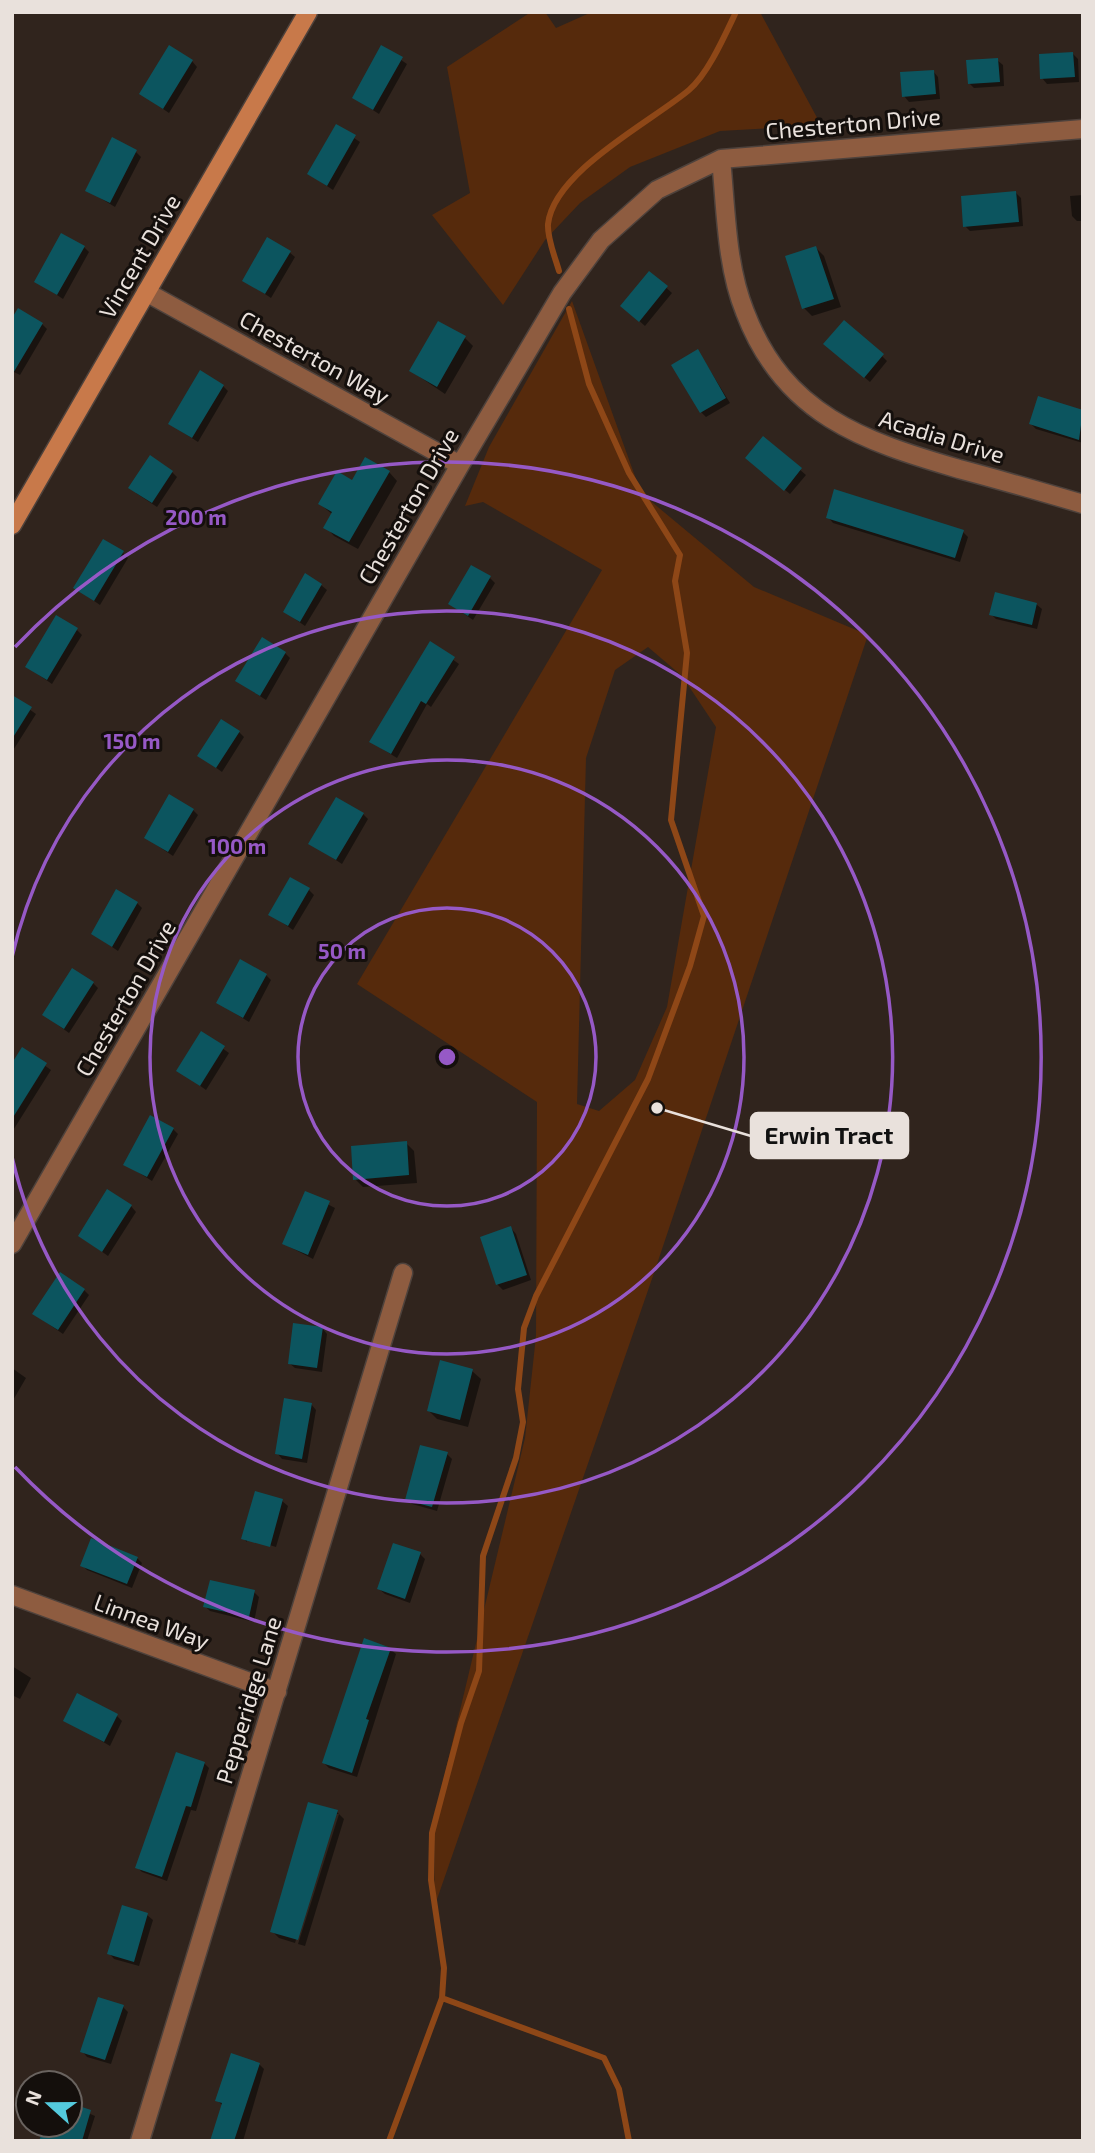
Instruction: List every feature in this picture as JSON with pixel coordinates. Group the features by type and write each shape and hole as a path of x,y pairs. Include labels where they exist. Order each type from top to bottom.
{"street":[{"name":"Vincent Drive","path":"12,525 308,12"},
{"name":"Chesterton Drive","path":"12,1244 460,465 562,293 601,240 657,190 721,159 1083,129"},
{"name":"Acadia Drive","path":"721,159 732,260 744,311 757,339 791,386 830,418 881,446 1083,504"},
{"name":"Chesterton Way","path":"146,292 460,465"},
{"name":"Pepperidge Lane","path":"140,2141 403,1273"},
{"name":"Linnea Way","path":"12,1595 276,1692"}],"shaded area":[{"path":"531,12 545,12 556,28 592,12 760,12 821,125 720,131 630,167 580,203 545,240 503,305 432,215 470,193 447,67"},
{"path":"572,301 641,493 754,587 868,635 654,1273 434,1908 435,1815 525,1438 536,1336 537,1102 357,984 602,570 483,502 465,506 489,447","holes":["648,647 682,676 716,727 667,1007 635,1080 599,1111 577,1104 586,758 615,670"]}],"building":[{"path":"169,45 193,60 163,109 139,94"},
{"path":"381,45 403,57 373,110 352,98"},
{"path":"1073,52 1075,77 1040,79 1039,54"},
{"path":"998,58 1000,82 968,84 966,60"},
{"path":"934,70 936,94 902,97 900,72"},
{"path":"336,124 356,135 327,186 307,174"},
{"path":"112,137 137,150 110,203 85,191"},
{"path":"1016,191 1019,222 963,227 961,196"},
{"path":"61,233 85,246 57,295 34,282"},
{"path":"267,237 291,251 265,294 242,281"},
{"path":"816,246 834,299 802,309 785,256"},
{"path":"649,271 668,286 639,322 620,306"},
{"path":"18,308 43,323 12,375 12,318"},
{"path":"844,320 884,354 864,378 823,344"},
{"path":"438,321 466,336 437,387 409,371"},
{"path":"698,349 726,398 700,413 671,365"},
{"path":"200,370 224,385 192,438 168,424"},
{"path":"1038,396 1083,410 1079,440 1029,424"},
{"path":"763,436 802,468 784,491 745,458"},
{"path":"150,455 173,471 152,503 128,488"},
{"path":"365,457 390,471 349,542 323,528 332,512 318,504 337,471 352,480"},
{"path":"834,489 964,530 955,558 826,518"},
{"path":"103,539 124,551 94,601 73,588"},
{"path":"471,565 491,576 468,616 448,604"},
{"path":"305,573 322,584 300,622 283,612"},
{"path":"995,592 1037,603 1032,625 989,615"},
{"path":"56,615 78,628 47,680 25,667"},
{"path":"262,637 286,652 260,696 235,681"},
{"path":"430,641 455,657 426,704 421,701 391,754 369,742"},
{"path":"12,695 32,707 12,739"},
{"path":"221,719 240,731 216,768 197,756"},
{"path":"169,794 194,809 168,852 144,838"},
{"path":"336,797 364,813 336,860 308,844"},
{"path":"290,877 310,888 288,926 268,915"},
{"path":"116,889 138,902 112,947 91,934"},
{"path":"240,959 267,974 243,1018 216,1003"},
{"path":"72,968 94,982 64,1029 42,1015"},
{"path":"201,1031 225,1046 200,1086 176,1071"},
{"path":"22,1047 47,1063 12,1119 12,1063"},
{"path":"150,1115 174,1128 147,1177 123,1165"},
{"path":"407,1141 409,1175 353,1180 351,1146"},
{"path":"107,1189 132,1205 102,1252 78,1236"},
{"path":"305,1191 330,1201 308,1255 282,1244"},
{"path":"511,1226 527,1275 496,1285 480,1237"},
{"path":"60,1272 85,1289 58,1330 32,1314"},
{"path":"293,1323 323,1327 317,1368 288,1364"},
{"path":"440,1360 473,1369 460,1420 427,1411"},
{"path":"284,1398 312,1403 302,1459 275,1454"},
{"path":"420,1445 448,1452 432,1507 405,1500"},
{"path":"255,1491 283,1499 270,1547 241,1539"},
{"path":"91,1538 138,1557 127,1584 80,1566"},
{"path":"393,1543 421,1552 405,1599 377,1589"},
{"path":"210,1580 255,1590 249,1617 203,1607"},
{"path":"364,1638 391,1648 366,1719 369,1720 352,1773 322,1763"},
{"path":"77,1693 118,1714 104,1742 63,1721"},
{"path":"176,1752 205,1762 191,1807 186,1806 162,1877 135,1868"},
{"path":"308,1802 338,1810 298,1940 270,1932"},
{"path":"122,1905 148,1913 134,1962 107,1954"},
{"path":"98,1997 124,2005 105,2060 80,2052"},
{"path":"231,2053 260,2063 234,2141 210,2141 222,2103 215,2101"},
{"path":"84,2108 91,2110 84,2134"},
{"path":"40,2139 83,2139 82,2141 39,2141"}],"waterway":[{"path":"559,271 548,229 554,204 567,185 585,167 696,83 716,54 736,12"},
{"path":"389,2141 442,1998 444,1968 431,1880 432,1833 461,1723 479,1671 483,1556 516,1458 523,1422 518,1389 524,1328 536,1296 648,1079 690,966 704,916 671,820 687,653 675,581 680,555 629,473 589,384 569,309"},
{"path":"442,1998 604,2058 619,2089 629,2141"}],"place":[{"name":"Erwin Tract","path":"657,1108"}]}
